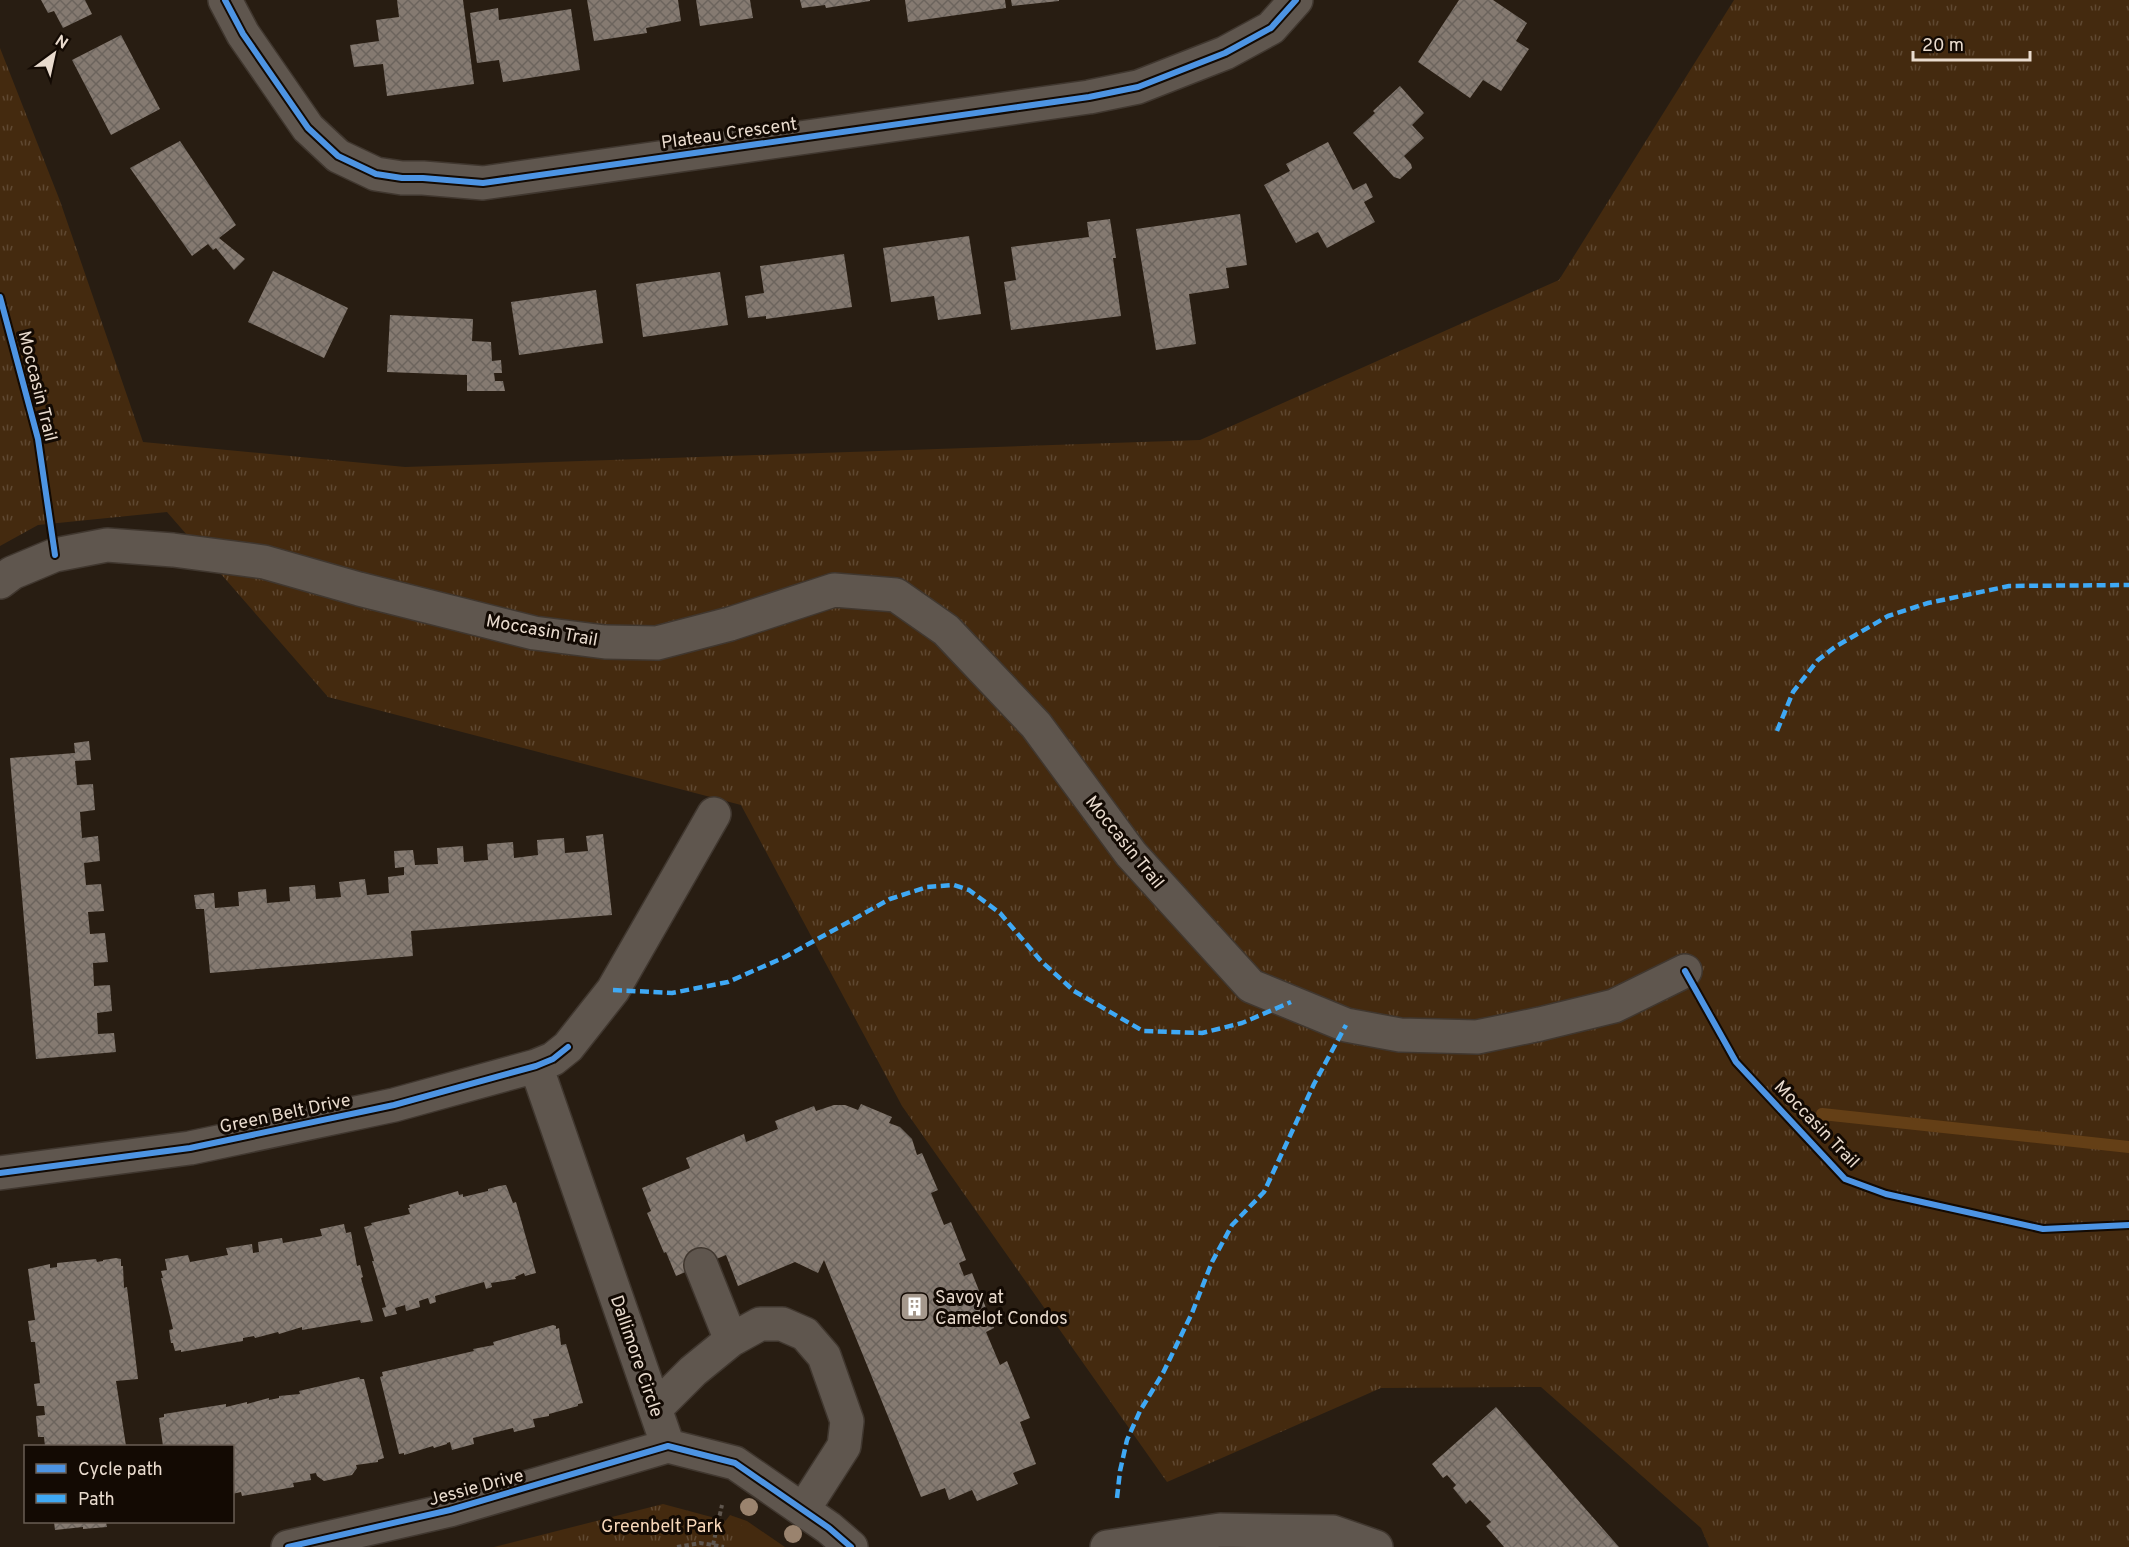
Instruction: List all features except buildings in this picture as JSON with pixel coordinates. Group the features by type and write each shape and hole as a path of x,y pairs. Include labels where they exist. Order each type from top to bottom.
{"street":[{"name":"Plateau Crescent","path":"225,0 243,34 308,128 338,156 376,174 483,183 1089,97 1138,87 1225,54 1271,28 1296,0"},
{"name":"Moccasin Trail","path":"0,582 12,573 55,555 107,545 173,550 264,562 359,589 534,633 605,642 657,643 730,624 834,590 896,595 946,630 1036,725 1131,854 1251,986 1347,1025 1400,1035 1477,1037 1614,1006 1685,971"},
{"name":"Green Belt Drive","path":"0,1173 190,1148 394,1105 536,1066 553,1059 568,1047 613,990 714,814"},
{"name":"Dallimore Circle","path":"536,1066 668,1446"},
{"path":"701,1265 731,1340"},
{"path":"655,1409 693,1371 731,1340 760,1324 783,1324 805,1334 824,1356 847,1421 844,1446 803,1509"},
{"path":"668,1446 735,1463 830,1528 851,1547"},
{"name":"Jessie Drive","path":"288,1547 450,1510 668,1446"},
{"path":"1107,1547 1220,1530 1333,1532 1376,1547"}],"path":[{"path":"713,1545 722,1505"},
{"path":"676,1547 700,1543 724,1547"}],"green space":[{"path":"1734,0 2129,0 2129,1547 1709,1547 1701,1528 1541,1387 1381,1388 1167,1482 902,1106 741,805 328,697 167,512 38,525 0,546 0,48 60,201 143,442 405,467 1200,440 1559,280"},
{"name":"Greenbelt Park","path":"663,1504 741,1525 767,1547 494,1547"},
{"path":"730,1515 747,1521 785,1547 740,1547 720,1528"}],"waterway":[{"path":"1822,1114 2129,1147"}],"marked path":[{"path":"1777,731 1793,692 1818,660 1835,647 1888,616 1928,603 2009,586 2129,585"},
{"path":"613,990 672,993 728,982 785,957 890,899 927,887 954,885 969,890 1000,913 1041,961 1074,991 1143,1031 1202,1033 1242,1023 1291,1002"},
{"path":"1117,1498 1127,1440 1192,1313 1212,1262 1232,1225 1264,1192 1314,1084 1346,1025"}],"cycle path":[{"path":"225,0 243,34 308,128 338,156 376,174 402,178 483,183 1089,97 1138,87 1225,53 1271,28 1296,0"},
{"path":"0,297 38,439 55,555"},
{"path":"1685,971 1736,1062 1845,1179 1886,1194 2043,1229 2129,1225"},
{"path":"0,1173 190,1148 394,1105 536,1066 553,1059 568,1047"},
{"path":"288,1547 450,1510 668,1446 735,1463 829,1528 851,1547"}],"place":[{"name":"Savoy at Camelot Condos","path":"914,1307"}]}
